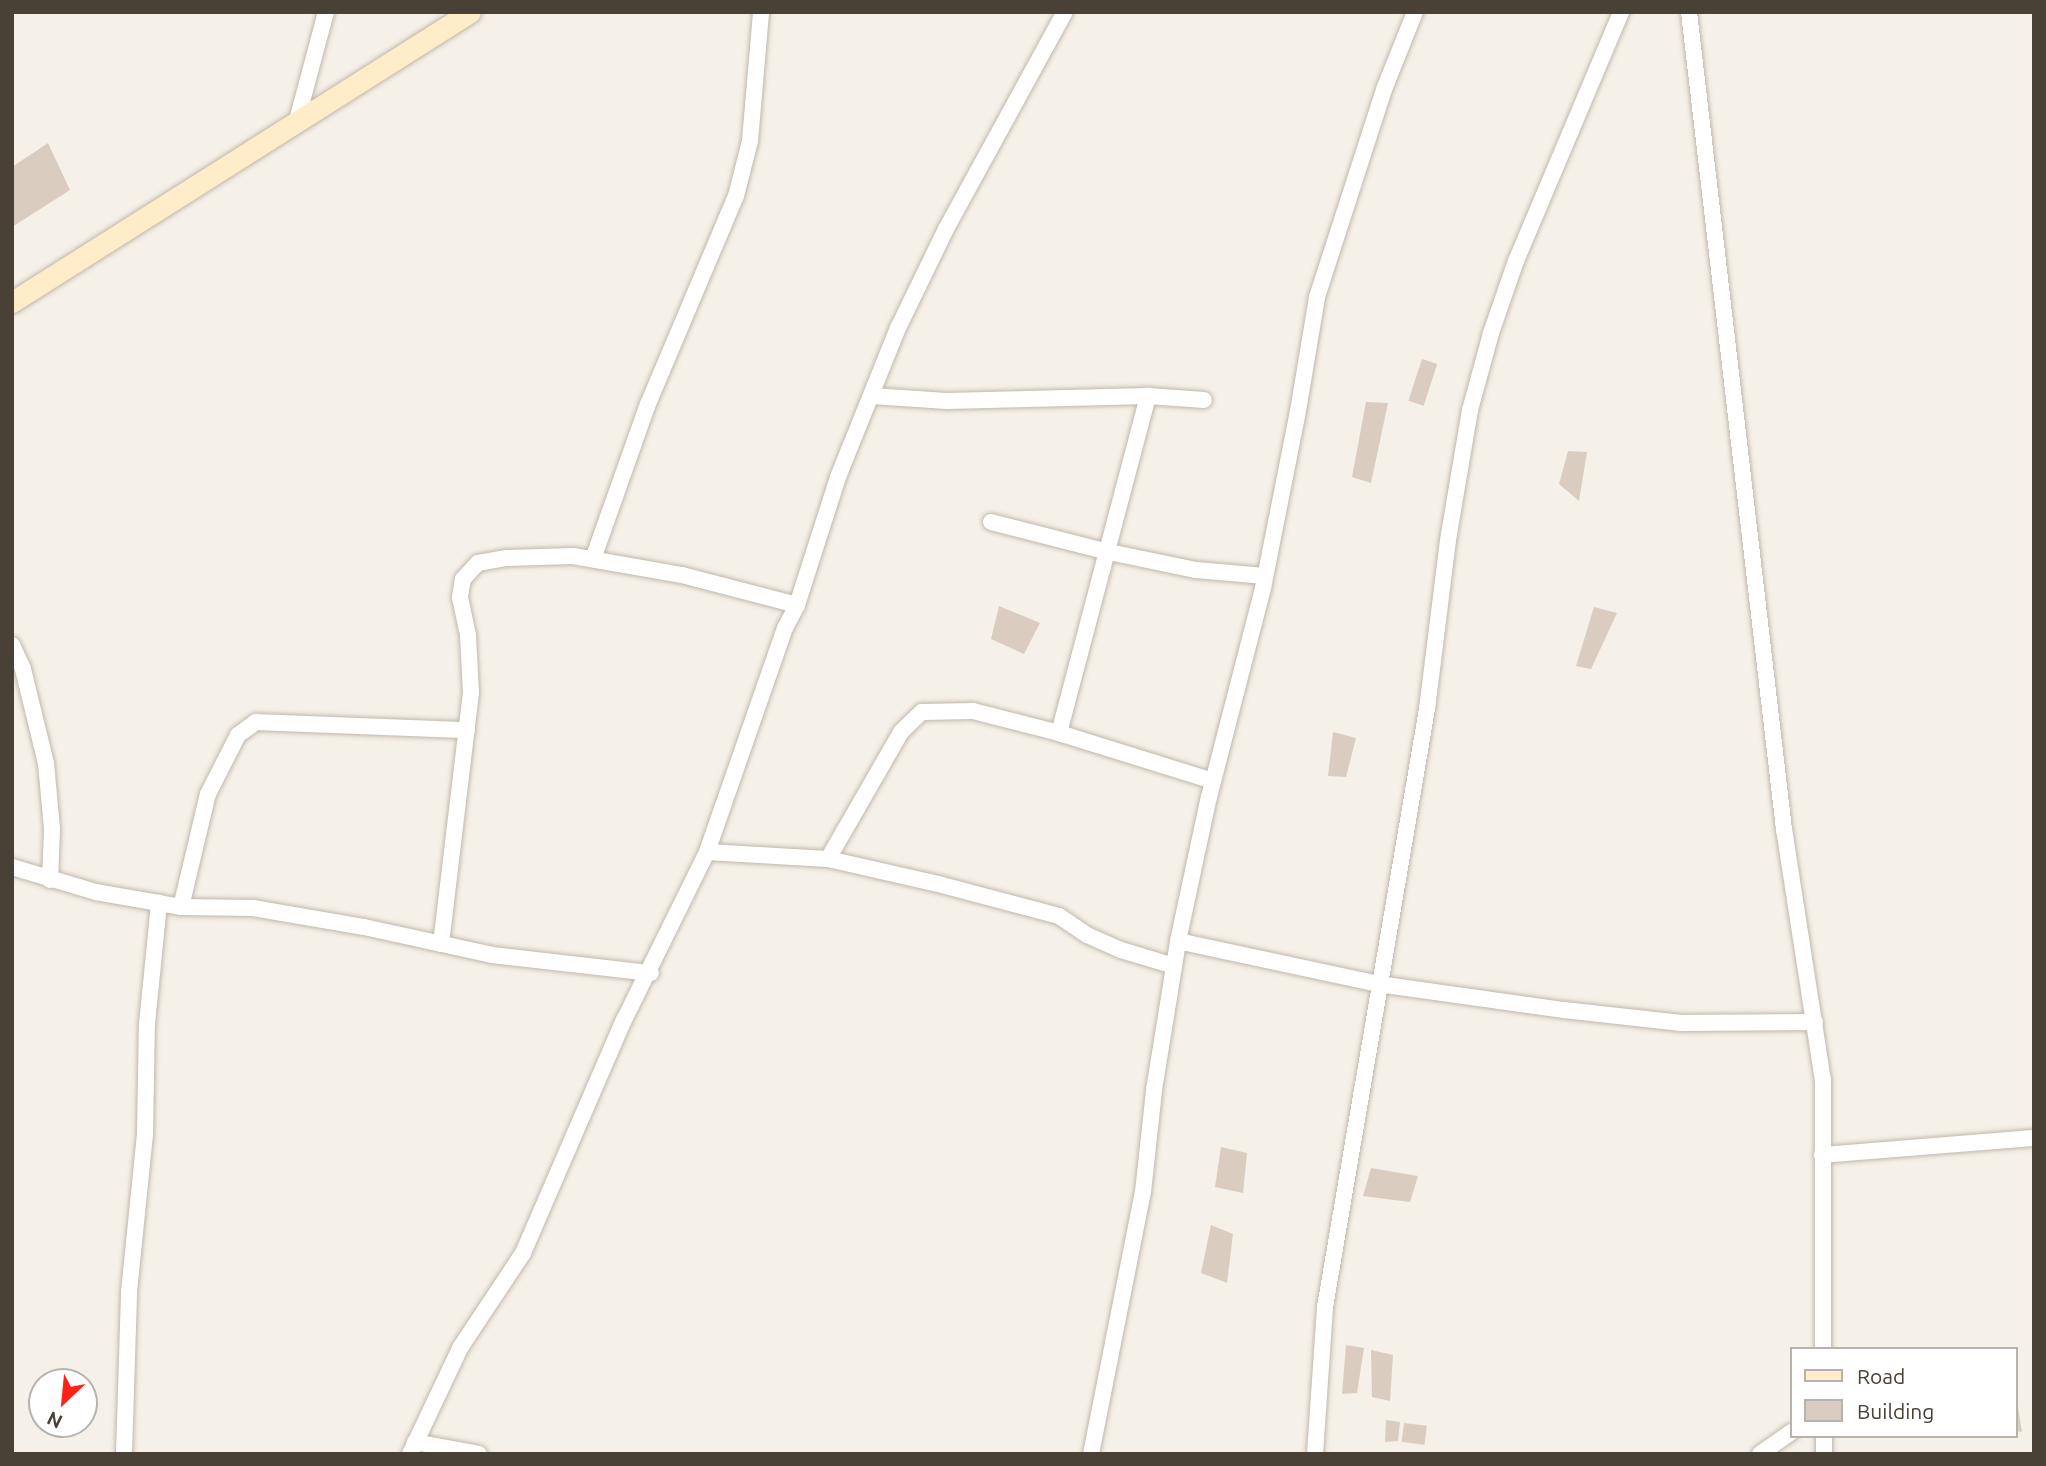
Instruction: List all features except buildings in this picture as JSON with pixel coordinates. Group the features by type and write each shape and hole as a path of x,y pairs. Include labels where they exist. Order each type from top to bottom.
{"street":[{"path":"296,124 326,12"},
{"path":"12,302 470,12"},
{"path":"593,559 648,404 736,195 750,141 761,12"},
{"path":"480,1454 413,1448 460,1348 523,1253 624,1020 651,973 707,852 785,628 797,605 838,477 898,328 946,229 1065,12"},
{"path":"1091,1454 1143,1192 1154,1090 1178,940 1213,781 1265,576 1298,411 1317,297 1385,87 1415,12"},
{"path":"1315,1454 1325,1307 1354,1150 1378,984 1427,709 1448,540 1470,410 1491,333 1516,261 1621,12"},
{"path":"1689,12 1784,829 1823,1080 1823,1347"},
{"path":"872,396 947,401 1148,396 1204,400"},
{"path":"1059,733 1109,552 1148,396"},
{"path":"991,522 1109,552 1196,570 1265,576"},
{"path":"441,944 471,693 468,635 460,597 463,579 478,563 507,558 573,556 682,575 797,605"},
{"path":"12,645 23,669 46,763 52,829 50,880"},
{"path":"828,859 901,732 922,712 973,711 1059,733 1213,781"},
{"path":"181,907 208,794 238,735 256,722 467,730"},
{"path":"707,852 828,859 1059,916 1087,935 1121,950 1174,966"},
{"path":"12,867 50,880 181,907 253,908 492,955 651,973"},
{"path":"124,1454 129,1292 145,1134 147,1024 159,903"},
{"path":"1178,940 1378,984 1563,1010 1681,1023 1815,1022"},
{"path":"1822,1155 2034,1138"},
{"path":"1760,1454 1790,1433"}]}
